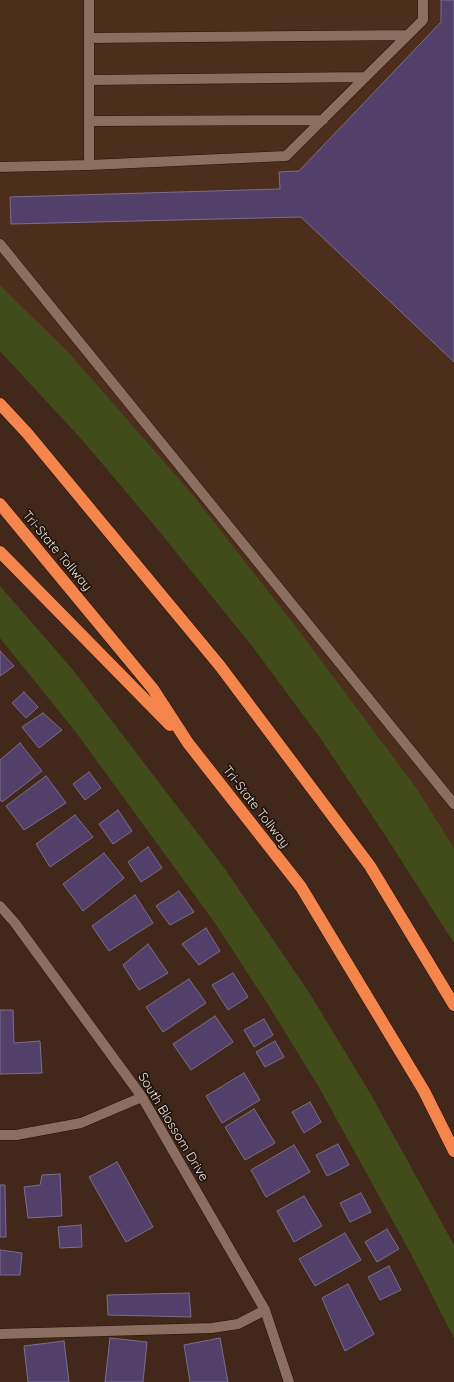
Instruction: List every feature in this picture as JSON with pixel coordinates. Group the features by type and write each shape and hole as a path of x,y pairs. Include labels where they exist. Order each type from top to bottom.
{"highway":[{"path":"0,404 27,433 220,666 370,866 454,1005"},
{"name":"Tri-State Tollway","path":"0,504 153,689 188,743 301,887 424,1092 454,1151"},
{"path":"0,552 188,743"}],"street":[{"path":"89,0 89,165"},
{"path":"0,167 89,165 286,156 423,20 423,0"},
{"path":"89,38 408,35"},
{"path":"89,80 365,77"},
{"path":"89,121 323,120"},
{"path":"0,244 454,804"},
{"name":"South Blossom Drive","path":"0,906 15,924 142,1097 265,1310 289,1382"},
{"path":"0,1135 16,1135 81,1123 142,1097"},
{"path":"0,1334 212,1328 238,1324 265,1310"}],"shaded area":[{"path":"0,0 454,0 454,848 417,789 300,632 193,495 70,354 0,285"}],"green space":[{"path":"0,285 70,354 193,495 300,632 417,789 454,848 454,943 321,739 252,646 159,531 84,442 0,351"},
{"path":"0,586 73,670 225,869 310,994 370,1093 454,1245 454,1338 410,1252 320,1089 269,1006 215,923 75,731 0,638"}],"building":[{"path":"441,0 454,0 454,362 301,217 11,224 10,197 280,189 279,172 299,171 441,22"},
{"path":"0,651 14,666 0,676"},
{"path":"24,692 38,707 26,718 12,703"},
{"path":"43,713 62,730 39,748 22,727"},
{"path":"20,743 42,771 2,802 0,800 0,760"},
{"path":"89,772 101,788 85,800 73,784"},
{"path":"46,776 66,803 24,830 6,806"},
{"path":"118,810 132,831 113,844 99,824"},
{"path":"75,815 93,837 50,867 36,844"},
{"path":"148,847 162,868 141,882 128,862"},
{"path":"104,853 124,878 83,911 63,884"},
{"path":"179,891 194,912 170,925 156,906"},
{"path":"135,895 153,923 109,951 92,926"},
{"path":"206,928 220,951 199,965 182,944"},
{"path":"148,944 168,973 139,990 123,965"},
{"path":"233,973 248,997 228,1010 212,985"},
{"path":"189,979 206,1003 163,1032 146,1007"},
{"path":"0,1010 13,1010 14,1043 40,1041 42,1073 0,1074"},
{"path":"215,1016 233,1042 191,1070 173,1044"},
{"path":"264,1019 273,1035 254,1047 244,1030"},
{"path":"275,1041 284,1057 265,1067 256,1052"},
{"path":"244,1073 260,1100 222,1123 206,1096"},
{"path":"310,1102 321,1122 304,1133 292,1112"},
{"path":"254,1109 275,1143 245,1160 225,1127"},
{"path":"338,1144 349,1165 327,1176 316,1155"},
{"path":"294,1145 310,1172 266,1197 251,1170"},
{"path":"117,1162 153,1227 126,1242 89,1177"},
{"path":"60,1174 62,1216 28,1218 24,1187 40,1185 42,1175"},
{"path":"0,1185 5,1185 6,1237 0,1237"},
{"path":"361,1193 371,1212 350,1222 340,1203"},
{"path":"304,1196 322,1226 294,1242 277,1211"},
{"path":"81,1225 82,1247 60,1248 58,1227"},
{"path":"387,1229 399,1249 377,1262 365,1242"},
{"path":"345,1233 361,1260 315,1286 299,1259"},
{"path":"0,1250 22,1253 20,1275 0,1275"},
{"path":"389,1266 401,1290 380,1300 368,1277"},
{"path":"348,1284 374,1334 345,1351 322,1298"},
{"path":"189,1293 191,1317 108,1315 107,1295"},
{"path":"110,1338 147,1342 143,1382 105,1382"},
{"path":"220,1338 228,1382 190,1382 184,1345"},
{"path":"64,1341 69,1382 28,1382 24,1346"}]}
